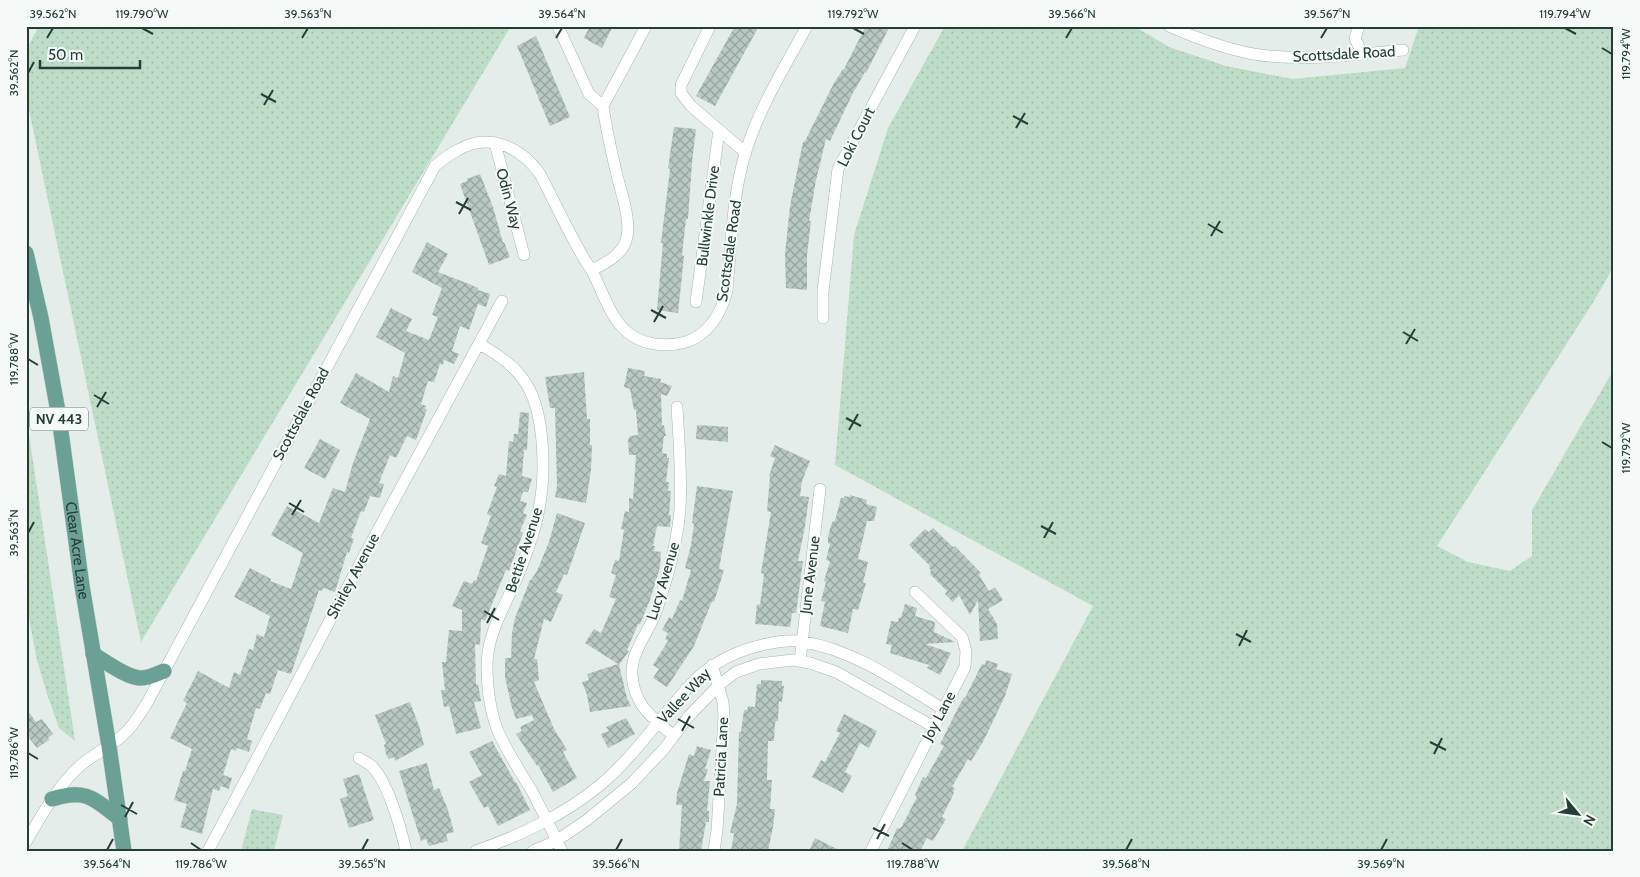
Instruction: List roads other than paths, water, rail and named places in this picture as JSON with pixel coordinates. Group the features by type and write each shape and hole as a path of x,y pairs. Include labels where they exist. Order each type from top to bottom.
{"main road":[{"name":"Clear Acre Lane","path":"26,253 50,365 82,586 109,746 124,851"},
{"path":"93,654 132,677 150,676 164,671"},
{"path":"52,799 68,794 82,794 94,799 120,820"}],"street":[{"path":"558,26 590,94 602,106 609,144 627,217 627,237 620,250 610,262 592,270"},
{"path":"602,106 646,26"},
{"path":"710,26 681,85 681,93 691,106 746,153"},
{"name":"Scottsdale Road","path":"26,842 66,780 94,754 124,735 137,719 435,166 459,149 473,144 495,143 509,147 522,154 540,174 582,256 592,270 615,318 624,329 648,343 678,344 690,340 704,332 715,321 723,306 727,291 736,195 746,153 756,123 770,93 807,26"},
{"name":"Loki Court","path":"823,318 823,291 838,169 915,26"},
{"name":"Scottsdale Road","path":"1169,26 1203,40 1254,54 1286,57 1323,57 1403,50"},
{"path":"1359,26 1355,38 1359,47 1359,54"},
{"name":"Bullwinkle Drive","path":"696,302 719,130"},
{"name":"Odin Way","path":"495,143 524,255"},
{"name":"Shirley Avenue","path":"208,851 359,565 502,302"},
{"name":"Bettie Avenue","path":"479,344 516,370 533,397 538,418 542,446 542,482 538,515 520,569 496,623 487,662 488,683 497,729 559,846"},
{"name":"Lucy Avenue","path":"674,736 639,703 634,691 632,674 634,660 654,616 676,538 680,510 678,408"},
{"name":"June Avenue","path":"800,661 820,489"},
{"name":"Joy Lane","path":"871,851 965,667 966,652 962,637 915,592"},
{"name":"Vallee Way","path":"476,851 505,841 567,810 600,785 629,756 685,690 712,666 742,650 776,641 802,641 828,648 865,663 943,709"},
{"name":"Vallee Way","path":"533,851 559,846 632,782 674,736 689,716 719,685 736,672 759,664 793,660 836,672 934,727"},
{"name":"Patricia Lane","path":"712,666 719,685 724,716 714,851"},
{"path":"359,758 370,765 389,796 397,814 406,851"}]}
